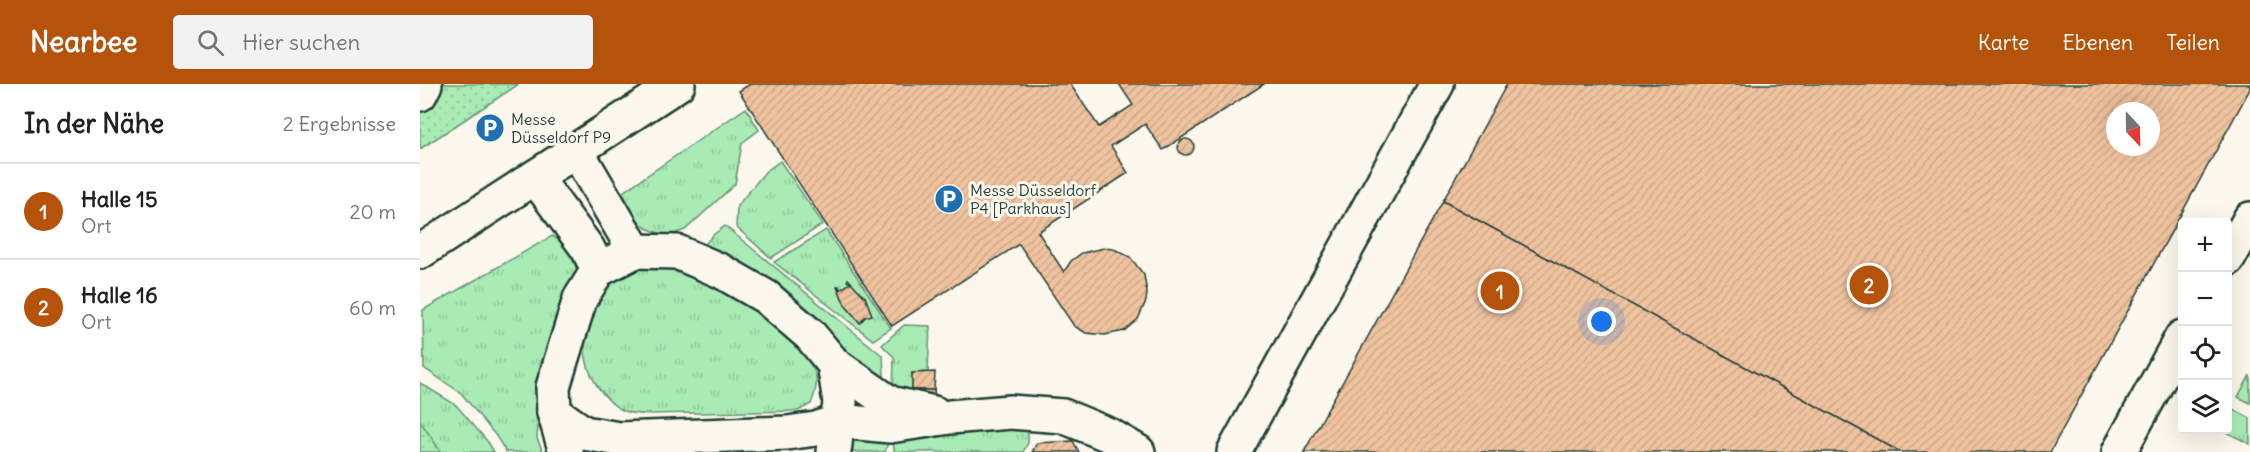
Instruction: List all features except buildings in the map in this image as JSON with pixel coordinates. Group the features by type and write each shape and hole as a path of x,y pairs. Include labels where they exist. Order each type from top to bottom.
{"street":[{"path":"420,94 425,84"},
{"path":"420,252 678,84"},
{"path":"1234,452 1437,84"},
{"path":"576,150 635,251"},
{"path":"535,177 588,249 598,270"},
{"path":"2232,252 2250,219"},
{"path":"566,452 554,412 553,387 580,299 598,270 635,251 677,252 721,271 766,297 810,335 834,364 890,403 950,417"},
{"path":"2119,452 2178,344"},
{"path":"834,364 840,402 835,442"},
{"path":"554,412 585,433 619,439 787,433 816,429 835,442"},
{"path":"835,442 890,426 950,417 1010,412 1063,417 1108,435 1138,452"}],"green space":[{"path":"420,84 519,84 420,149"},
{"path":"746,108 759,130 742,143 735,184 685,230 667,236 646,228 628,211 617,196"},
{"path":"780,161 823,224 771,258 736,227 737,206 766,171"},
{"path":"725,226 883,356 885,391 701,249 713,235"},
{"path":"826,230 891,328 873,340 774,262"},
{"path":"552,236 565,244 576,265 578,287 539,411 537,438 543,452 506,452 461,393 424,368 423,310"},
{"path":"658,263 689,270 712,281 746,303 781,331 808,360 815,373 816,388 811,404 798,411 641,414 625,411 610,401 597,385 587,361 585,336 591,311 603,288 620,272 633,266"},
{"path":"904,325 930,326 928,372 912,373 912,395 893,393 894,357 882,345"},
{"path":"2250,375 2250,403 2238,397"},
{"path":"420,383 456,405 494,452 420,452"},
{"path":"2232,409 2250,418 2250,444 2230,434 2232,434"},
{"path":"420,421 441,452 420,452"},
{"path":"1028,426 1028,443 1023,452 895,452 894,450 892,429"},
{"path":"886,433 885,452 853,452 845,435"}],"place":[{"name":"Messe Düsseldorf P9","path":"490,128"},
{"name":"Messe Düsseldorf P4 [Parkhaus]","path":"949,199"},
{"name":"Halle 16","path":"1869,285"},
{"name":"Halle 15","path":"1500,291"}]}
